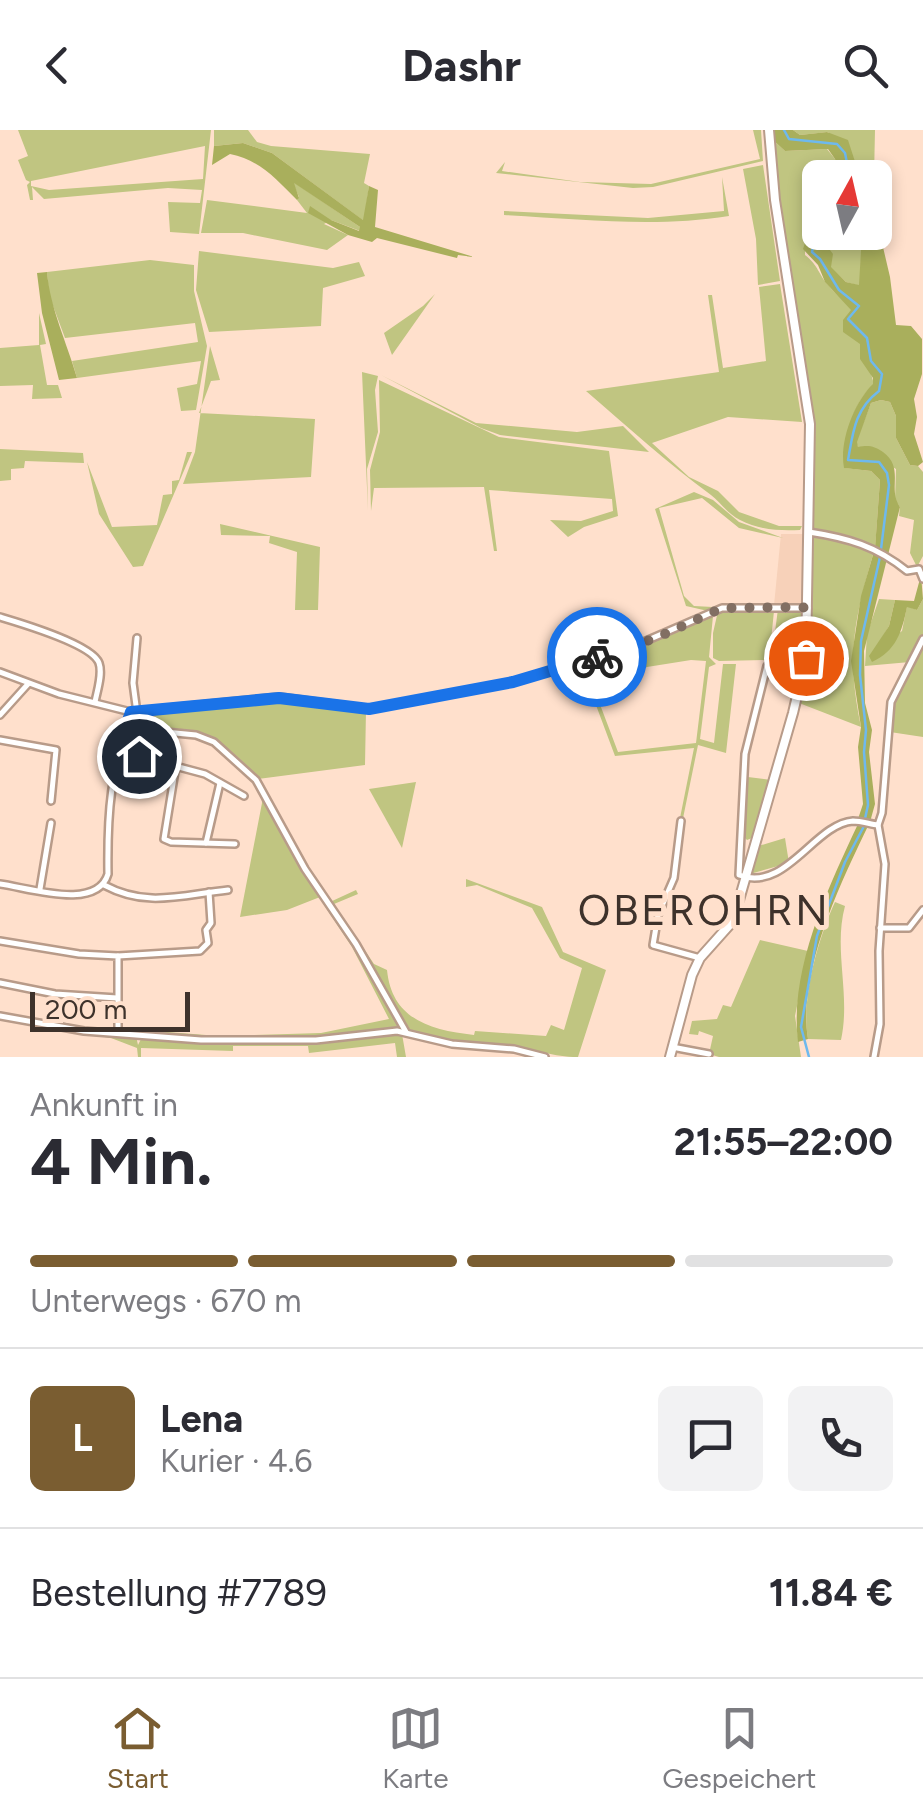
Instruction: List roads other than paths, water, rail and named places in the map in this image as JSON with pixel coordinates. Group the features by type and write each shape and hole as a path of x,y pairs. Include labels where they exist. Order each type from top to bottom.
{"main road":[{"path":"670,1057 680,1012 700,958 733,921 802,683 808,608 810,424 775,200 769,130"}],"street":[{"path":"808,532 875,549 906,571 919,569 923,579"},
{"path":"137,713 279,698 369,709 513,682 640,643 722,608 808,608"},
{"path":"0,617 89,652 101,666 95,702"},
{"path":"0,884 80,896 104,884 108,874 109,796 118,750 137,713 133,683 137,638"},
{"path":"874,1057 880,1024 885,864 878,825 891,702 923,639"},
{"path":"767,666 746,754 738,872 744,878 790,865 834,828 855,821 878,825"},
{"path":"0,672 28,684 137,713 164,732 196,735 214,742 256,780 305,869 356,944 406,1032"},
{"path":"0,715 28,684"},
{"path":"0,740 56,750 50,802"},
{"path":"118,750 176,765 244,796"},
{"path":"176,765 163,836 171,842 236,844"},
{"path":"206,843 220,782"},
{"path":"681,821 674,878 658,915 653,945 700,958"},
{"path":"40,890 51,822"},
{"path":"741,843 753,845"},
{"path":"104,884 129,898 228,890"},
{"path":"0,943 118,956 200,951 208,942 206,930 211,923 209,892"},
{"path":"880,928 909,928 923,910"},
{"path":"118,956 118,1033"},
{"path":"0,982 55,994 117,998"},
{"path":"0,1016 52,1027 232,1041 316,1040 386,1030 545,1057"},
{"path":"672,1046 709,1054"}],"waterway":[{"path":"784,130 789,139 837,144 846,160"},
{"path":"809,1057 801,1027 817,936 845,862 863,828 868,805 861,641 880,557 889,485 879,462 848,460 856,422 879,391 882,374 871,361 867,338 848,319 859,306 839,290 812,250"}],"district":[{"name":"OBEROHRN","path":"704,910"}]}
